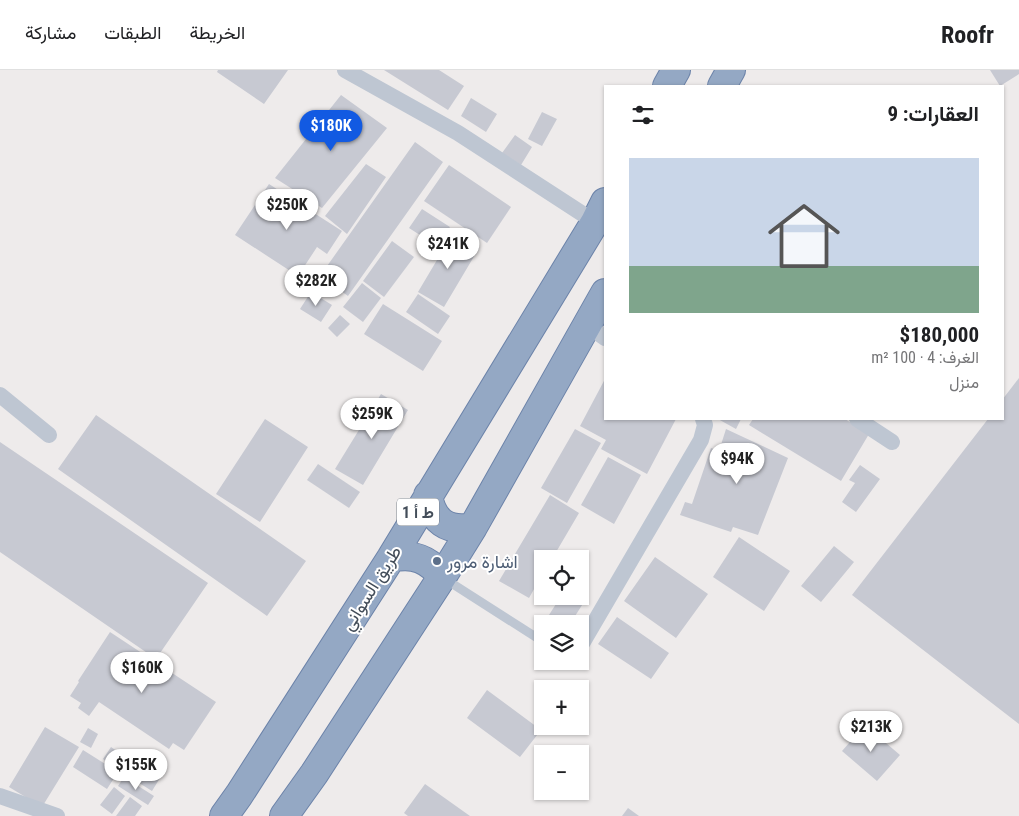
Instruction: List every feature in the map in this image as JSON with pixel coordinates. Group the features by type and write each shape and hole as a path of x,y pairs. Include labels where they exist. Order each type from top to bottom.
{"highway":[{"path":"668,85 676,70"},
{"path":"723,85 731,70"},
{"name":"طريق السواني","path":"224,816 391,558 600,212"},
{"path":"284,816 314,774 442,577 596,332 604,297"},
{"path":"428,495 434,515 442,523 452,528 473,527"},
{"path":"391,558 411,556 420,558 436,569 442,577"}],"street":[{"path":"345,70 600,212"},
{"path":"0,395 49,436"},
{"path":"589,632 701,440 705,426 703,420"},
{"path":"859,420 892,442"},
{"path":"0,796 57,816"}],"lane":[{"path":"442,577 534,636"}],"building":[{"path":"218,70 288,70 264,104 217,72"},
{"path":"384,70 439,70 464,86 448,110"},
{"path":"990,70 1019,70 1019,74 999,85"},
{"path":"341,95 387,128 322,208 275,178"},
{"path":"471,98 497,114 486,132 461,116"},
{"path":"542,112 557,119 542,146 528,139"},
{"path":"515,135 532,147 521,165 502,153"},
{"path":"415,142 443,162 348,296 320,276"},
{"path":"366,164 386,177 347,234 325,216"},
{"path":"449,165 511,207 487,243 424,201"},
{"path":"269,184 342,231 327,254 317,247 298,276 235,235"},
{"path":"422,209 450,227 437,246 409,228"},
{"path":"453,233 479,248 444,307 418,292"},
{"path":"392,241 414,257 384,297 363,281"},
{"path":"362,283 381,298 363,322 343,307"},
{"path":"311,292 332,305 321,322 300,309"},
{"path":"418,294 450,316 438,334 406,312"},
{"path":"383,304 442,341 423,371 364,334"},
{"path":"340,315 350,324 337,337 328,328"},
{"path":"1019,378 1019,724 852,595 987,420 1004,420 1004,397"},
{"path":"604,381 604,420 675,420 647,474 601,449 606,440 580,426"},
{"path":"381,394 408,410 363,485 335,469"},
{"path":"96,415 306,561 267,616 58,469"},
{"path":"265,419 308,447 260,522 216,494"},
{"path":"720,420 740,420 736,429"},
{"path":"752,420 847,420 869,434 841,481 749,425"},
{"path":"575,429 601,443 567,503 541,488"},
{"path":"726,429 788,458 758,535 733,527 731,532 680,515 685,502 692,504 711,448 719,451"},
{"path":"0,442 208,583 156,659 0,552"},
{"path":"608,457 641,475 614,524 581,505"},
{"path":"318,464 360,492 349,508 307,480"},
{"path":"860,465 880,479 856,512 842,502 855,483 849,480"},
{"path":"550,495 579,513 557,550 534,550 534,589 529,598 499,581"},
{"path":"739,537 790,571 764,611 713,577"},
{"path":"834,546 854,562 821,602 801,586"},
{"path":"655,557 708,594 676,638 624,601"},
{"path":"555,605 582,605 576,615 549,615"},
{"path":"617,617 669,653 651,679 598,644"},
{"path":"110,632 216,702 184,750 173,743 169,749 99,702 89,716 78,708 81,703 70,696"},
{"path":"487,690 534,725 534,735 537,735 520,757 467,718"},
{"path":"865,725 900,755 877,781 842,751"},
{"path":"45,727 79,747 42,807 9,787"},
{"path":"88,728 98,734 91,748 80,742"},
{"path":"111,747 132,762 124,773 103,759"},
{"path":"83,750 118,772 107,789 73,767"},
{"path":"136,763 160,778 152,791 128,776"},
{"path":"124,777 154,796 148,805 118,786"},
{"path":"425,784 470,816 408,816 404,813"},
{"path":"114,787 125,796 112,814 100,805"},
{"path":"130,797 142,806 135,816 116,816"},
{"path":"628,808 639,816 622,816"}],"place":[{"name":"اشارة مرور","path":"437,561"}]}
